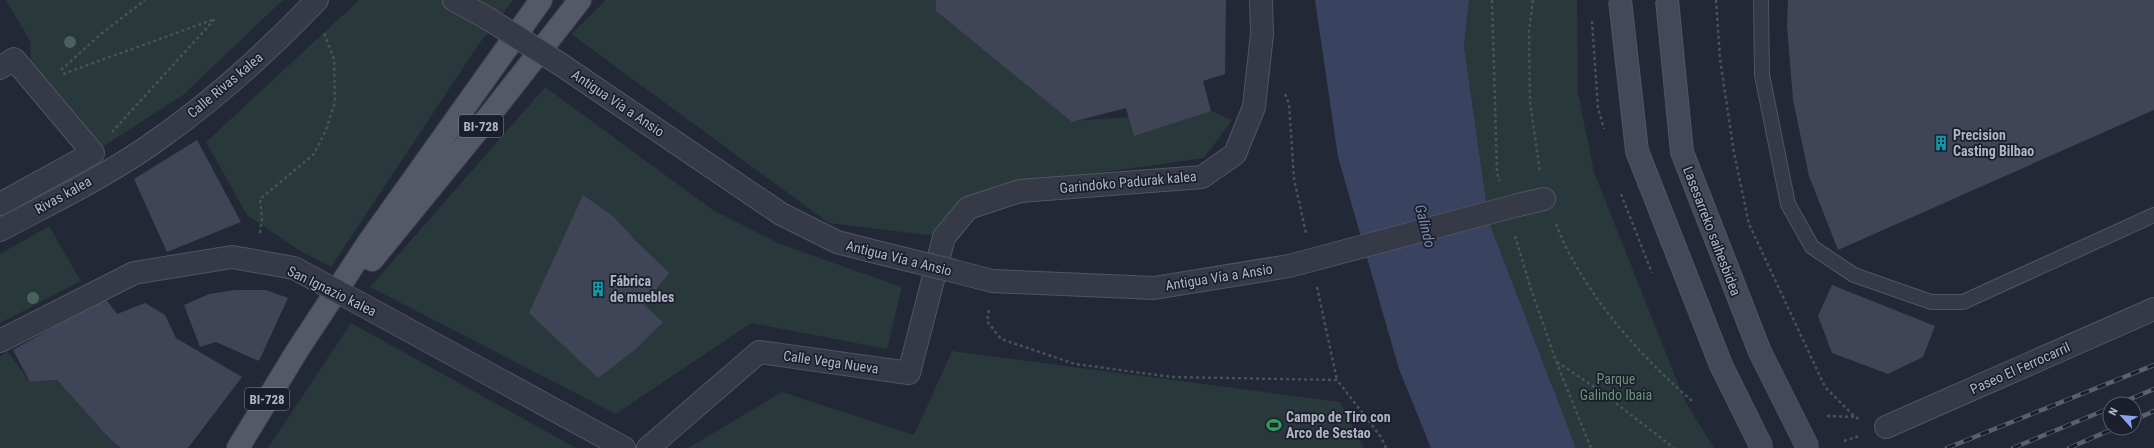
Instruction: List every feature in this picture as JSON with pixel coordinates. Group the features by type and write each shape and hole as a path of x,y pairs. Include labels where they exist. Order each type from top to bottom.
{"main road":[{"name":"BI-728","path":"375,247 541,0"},
{"name":"BI-728","path":"238,448 297,351 375,247 580,0"},
{"path":"1620,0 1637,151 1721,365 1762,448"},
{"name":"Lasesarreko saihesbidea","path":"1667,0 1682,152 1760,352 1808,448"}],"street":[{"name":"Antigua Vía a Ansio","path":"454,0 487,18 560,64 781,214 837,242 992,281 1154,288 1289,266 1544,199"},
{"name":"Garindoko Padurak kalea","path":"944,237 968,208 1020,191 1202,177 1235,154 1254,107 1262,34 1261,0"},
{"name":"Calle Rivas kalea","path":"126,161 160,138 219,92 268,50 315,2"},
{"path":"0,68 14,60 93,153 0,204"},
{"name":"Rivas kalea","path":"0,230 126,161"},
{"name":"Calle Vega Nueva","path":"648,448 759,352 909,372 944,237"},
{"name":"San Ignazio kalea","path":"0,341 134,273 232,257 257,261 294,268 621,447"},
{"name":"Paseo El Ferrocarril","path":"1886,427 2154,309"}],"lane":[{"path":"1761,0 1762,75 1788,204 1812,247 1854,275 1931,302 1963,302 2154,215"}],"path":[{"path":"93,153 216,19 58,74 101,34 145,0"},
{"path":"1533,0 1529,31 1530,102 1544,199 1573,260 1610,316 1669,381 1692,401"},
{"path":"1716,0 1720,59 1734,154 1749,224 1825,387 1855,418"},
{"path":"257,261 262,218 260,199 314,154 326,130 335,102 334,59 315,2"},
{"path":"1284,90 1289,104 1294,179 1307,241"},
{"path":"1316,280 1337,380 1381,437 1386,448"},
{"path":"992,281 987,321 1000,339 1075,364 1172,377 1337,380"},
{"path":"1556,361 1596,388 1674,448"},
{"path":"1827,416 1855,418 1886,427"}],"green space":[{"path":"6,0 283,0 183,95 93,153 31,79 30,41"},
{"path":"359,0 513,0 479,44 331,267 302,252 247,215 206,142"},
{"path":"606,0 936,0 936,11 1072,121 1211,111 1232,120 1204,158 992,188 944,237 829,223 571,34"},
{"name":"Parque Galindo Ibaia","path":"1469,0 1577,0 1578,93 1594,172 1685,401 1714,448 1576,448 1489,222 1464,46"},
{"path":"545,87 713,210 780,244 902,287 887,349 751,323 616,414 370,287"},
{"path":"49,226 81,281 0,323 0,254"},
{"path":"351,323 576,448 268,448"},
{"path":"7,351 30,382 57,380 109,438 121,448 0,448 0,357"},
{"path":"952,351 1340,402 1364,448 688,448 782,392 914,435"}],"water":[{"name":"Galindo","path":"1315,0 1469,0 1464,46 1489,222 1576,448 1431,448 1399,369 1338,157"}],"building":[{"path":"936,0 1226,0 1225,74 1203,81 1211,111 1134,136 1126,108 1072,122 936,11"},
{"name":"Precision Casting Bilbao","path":"1788,0 2154,0 2154,110 1838,250 1809,176 1793,100 1787,26"},
{"path":"197,140 241,222 167,252 134,179"},
{"name":"Fábrica de muebles","path":"583,195 614,217 669,273 644,305 663,322 636,349 598,378 529,313"},
{"path":"1832,285 1935,326 1923,357 1888,374 1832,353 1818,316"},
{"path":"235,290 266,290 288,298 259,361 216,342 200,347 184,305 209,294"},
{"path":"105,298 117,314 145,303 165,315 176,338 242,377 188,448 121,448 109,438 57,380 30,382 13,350"}],"railway":[{"path":"1947,448 2154,365"},
{"path":"2137,396 2154,389"},
{"path":"2013,448 2102,411"},
{"path":"2142,416 2154,411"},
{"path":"2069,448 2102,434"}],"place":[{"name":"Precision Casting Bilbao","path":"1941,143"},
{"name":"Fábrica de muebles","path":"598,289"},
{"name":"Campo de Tiro con Arco de Sestao","path":"1274,425"}]}
